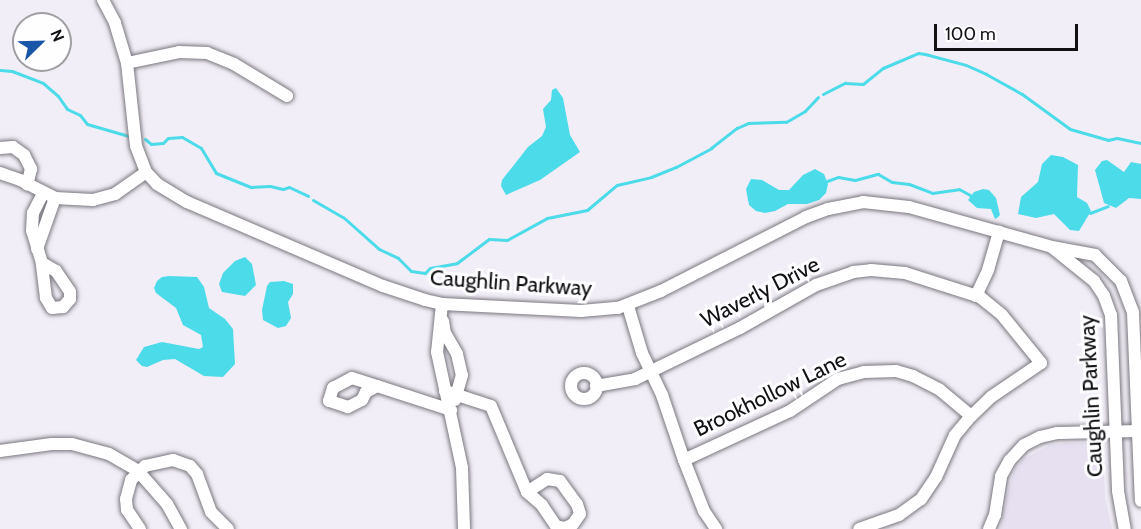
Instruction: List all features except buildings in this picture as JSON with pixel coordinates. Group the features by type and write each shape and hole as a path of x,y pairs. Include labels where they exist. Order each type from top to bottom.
{"street":[{"name":"Caughlin Parkway","path":"104,0 115,22 127,63 136,146 146,172 162,188 187,202 383,286 442,304 581,312 627,306 662,291 806,217 839,206 863,202 897,205 1052,247 1095,255 1113,271 1127,292 1134,324 1141,501"},
{"path":"127,63 179,52 207,53 234,64 287,96"},
{"path":"0,148 13,147 24,155 31,169 27,185"},
{"path":"0,173 55,198 104,199 146,172"},
{"path":"42,263 32,231 32,218 43,193"},
{"path":"37,249 55,198"},
{"path":"976,296 988,270 999,232"},
{"name":"Caughlin Parkway","path":"1052,247 1094,281 1108,306 1113,327 1118,491 1125,529"},
{"name":"Waverly Drive","path":"596,386 621,383 651,371 740,328 816,285 853,272 888,271 905,273 976,296 1002,315 1041,363 991,397 971,416"},
{"path":"442,304 445,333 460,362 462,375 451,410"},
{"path":"442,304 437,335 440,368 451,410 464,487 464,529"},
{"path":"627,306 642,353 662,394 684,460 704,510 716,529"},
{"path":"440,368 460,362"},
{"name":"Brookhollow Lane","path":"684,460 790,411 838,379 864,372 896,371 913,375 940,390 971,416"},
{"path":"377,386 451,410"},
{"path":"445,391 491,406 527,492 542,505 556,526 565,528 573,524 580,514 577,504 564,486 554,479 541,481 527,492"},
{"path":"859,529 898,515 921,499 936,477 948,447 971,416"},
{"path":"989,529 995,515 1001,476 1010,460 1024,445 1048,434 1139,431"},
{"path":"0,451 52,444 72,444 109,454 138,471 167,504 181,529"},
{"path":"140,529 131,519 126,499 127,489 138,471 163,460 173,460 190,466 203,485 211,512 228,529"}],"shaded area":[{"path":"1097,443 1103,447 1105,497 1112,529 1000,529 1015,469 1023,459 1050,445"}],"water":[{"path":"556,88 563,98 570,135 580,152 540,180 506,195 501,186 502,180 528,147 542,136 546,127 543,109 551,100 552,90"},
{"path":"1051,155 1063,157 1078,165 1077,197 1087,203 1091,211 1079,231 1070,230 1054,214 1036,218 1018,214 1021,197 1038,182 1042,164"},
{"path":"1107,160 1124,172 1131,162 1141,164 1141,199 1129,198 1116,208 1104,203 1095,170 1102,161"},
{"path":"815,169 824,174 828,184 826,193 819,200 807,204 788,204 765,213 756,211 749,205 746,189 751,179 762,180 779,190 789,190 803,175"},
{"path":"989,190 996,198 1000,215 995,219 991,209 977,208 968,200 974,192"},
{"path":"245,257 252,264 256,285 245,296 222,292 219,284 223,273 235,261"},
{"path":"169,276 197,277 204,287 209,308 225,319 233,329 235,364 223,377 204,376 175,359 163,360 147,367 142,366 136,360 144,347 162,342 199,349 203,347 201,335 183,325 176,308 156,293 154,288 157,281"},
{"path":"284,281 293,284 293,294 288,302 291,318 286,326 278,328 263,320 262,310 270,282"}],"waterway":[{"path":"823,94 845,83 863,84 883,68 918,53 925,54 966,65 986,74 1022,94 1070,129 1108,140 1117,138 1141,143"},
{"path":"0,70 12,71 43,83 58,96 67,109 80,115 87,124 132,137"},
{"path":"313,200 343,217 379,249 398,258 411,271 425,273 430,268 457,263 489,239 507,240 547,218 587,210 617,185 651,177 676,167 711,148 737,128 748,123 786,122 805,111 818,97"},
{"path":"145,139 151,144 163,143 168,138 182,137 201,148 216,173 251,187 270,186 283,189 289,187 308,196"},
{"path":"827,181 838,177 855,180 878,174 892,182 909,184 932,193 959,189 970,195"},
{"path":"1090,213 1108,206"}]}
